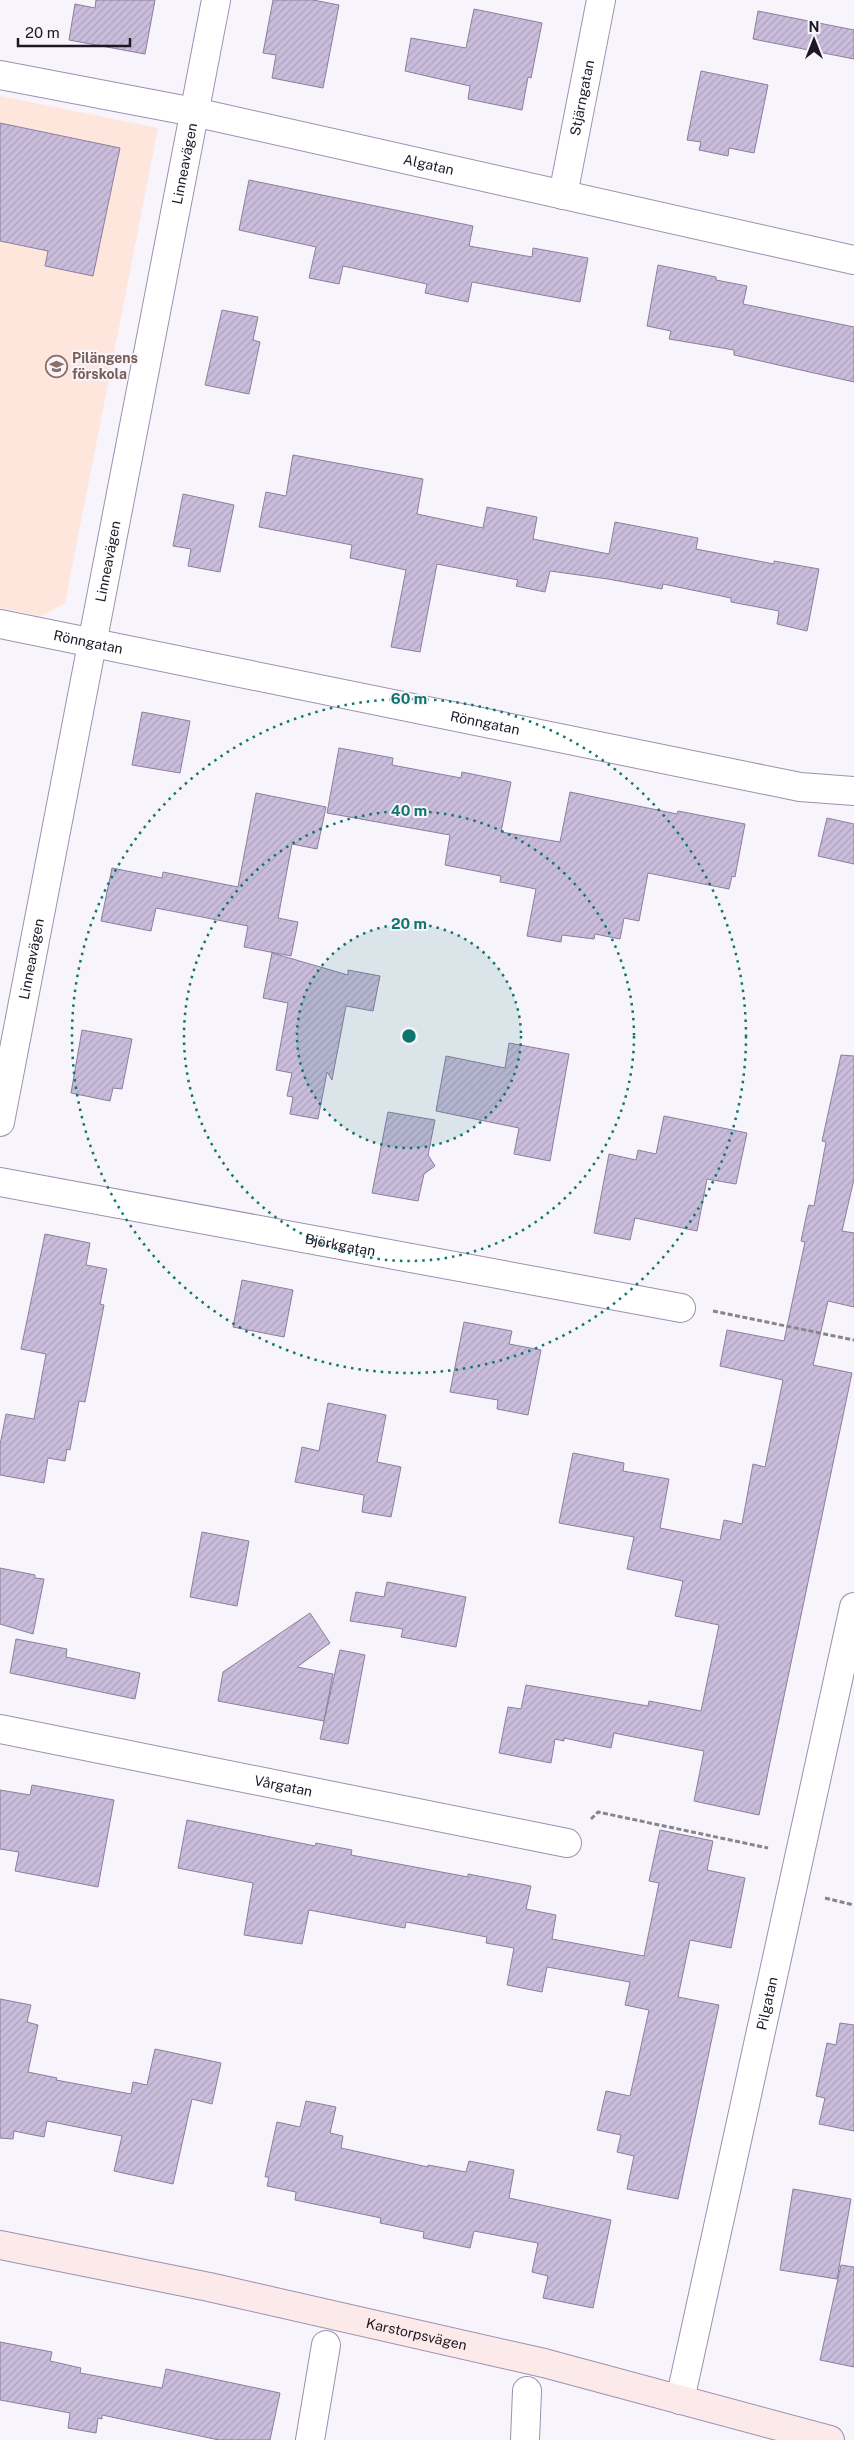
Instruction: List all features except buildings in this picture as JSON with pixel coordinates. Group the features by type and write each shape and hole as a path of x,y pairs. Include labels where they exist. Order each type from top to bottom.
{"street":[{"name":"Linneavägen","path":"0,1122 216,0"},
{"name":"Stjärngatan","path":"563,195 601,0"},
{"name":"Algatan","path":"0,76 194,112 854,260"},
{"name":"Rönngatan","path":"0,624 93,641 800,787 854,791"},
{"name":"Björkgatan","path":"0,1182 681,1308"},
{"name":"Pilgatan","path":"680,2400 854,1607"},
{"name":"Vårgatan","path":"0,1729 567,1843"},
{"name":"Karstorpsvägen","path":"0,2245 209,2287 527,2359 830,2440"},
{"path":"310,2440 326,2345"},
{"path":"524,2440 527,2392"}],"path":[{"path":"681,1308 707,1310 854,1340"},
{"path":"567,1843 598,1812 800,1855"}],"shaded area":[{"name":"Pilängens förskola","path":"0,96 158,128 65,603 41,616 0,608"}],"place":[{"name":"Pilängens förskola","path":"56,366"}]}
